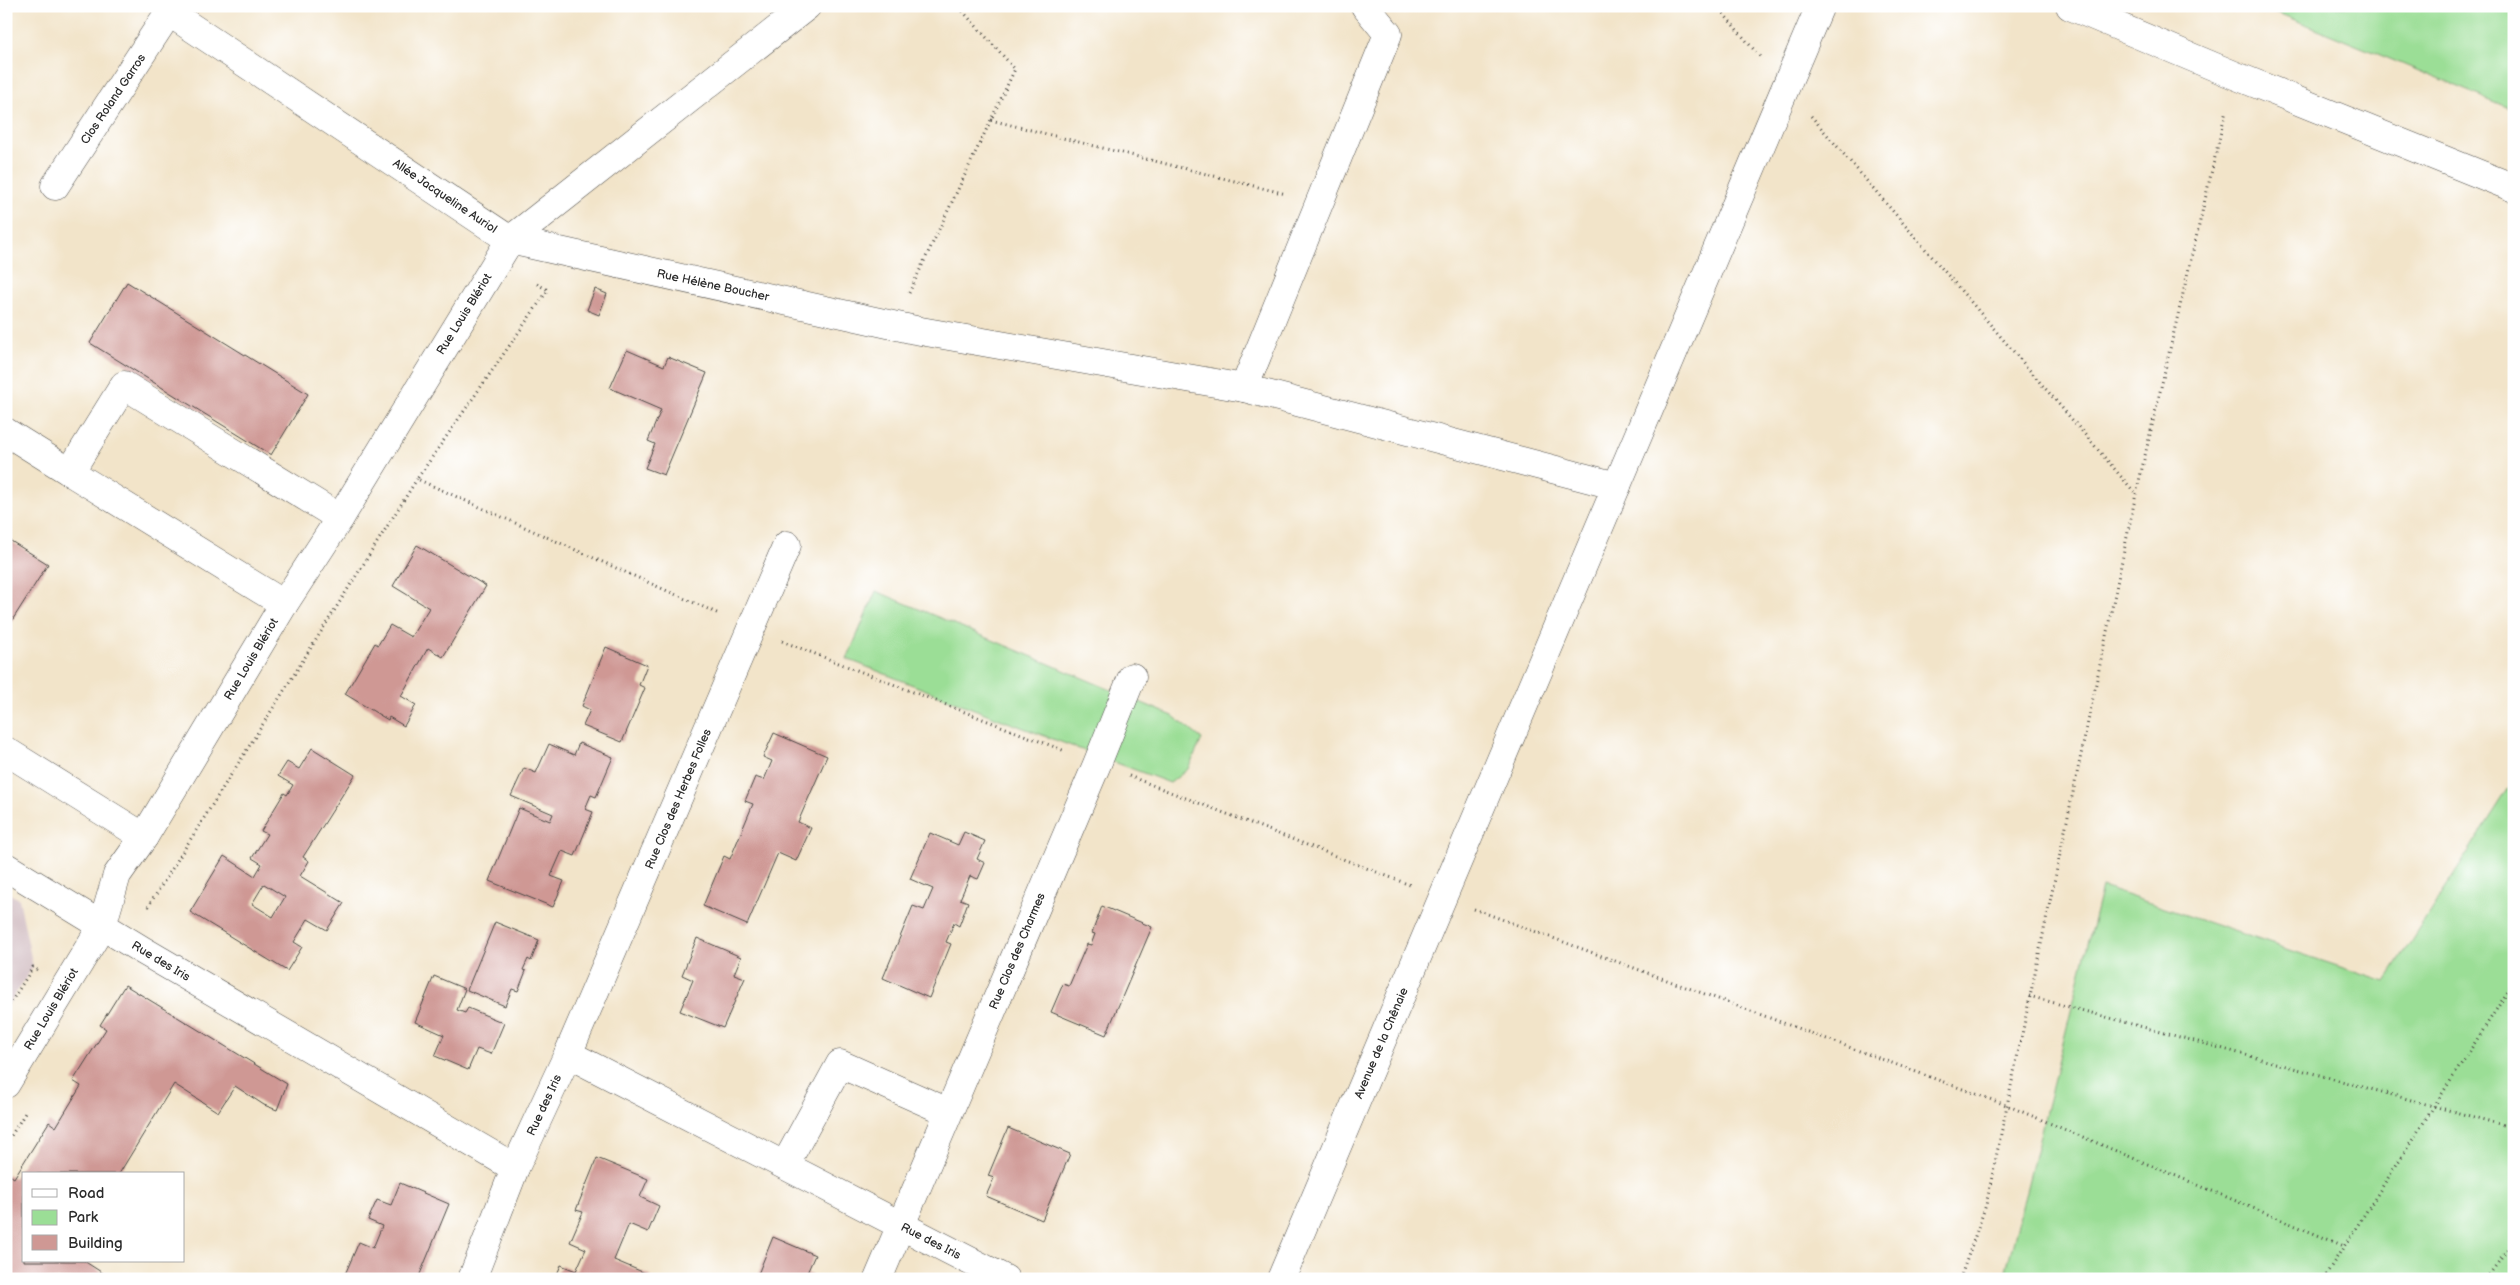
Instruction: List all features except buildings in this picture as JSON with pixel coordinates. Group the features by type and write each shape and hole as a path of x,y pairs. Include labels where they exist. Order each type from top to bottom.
{"street":[{"name":"Allée Jacqueline Auriol","path":"172,9 504,251 807,6"},
{"path":"1244,388 1388,34 1365,6"},
{"name":"Avenue de la Chênaie","path":"1281,1279 1820,6"},
{"path":"2070,6 2234,75 2514,188"},
{"name":"Clos Roland Garros","path":"55,186 172,9"},
{"name":"Rue Hélène Boucher","path":"504,251 904,327 1244,388 1617,486"},
{"name":"Rue Louis Blériot","path":"6,1084 102,926 117,875 144,837 284,604 340,518 504,251"},
{"path":"70,472 124,385 340,518"},
{"path":"6,432 284,604"},
{"name":"Rue Clos des Herbes Folles","path":"568,1054 788,545"},
{"name":"Rue Clos des Charmes","path":"878,1279 1097,764 1132,676"},
{"path":"6,751 144,837"},
{"name":"Rue des Iris","path":"6,867 102,926 515,1168 568,1054 1005,1279"},
{"path":"785,1165 840,1064 948,1112"},
{"path":"472,1279 515,1168"}],"path":[{"path":"904,327 991,120 1015,69 958,6"},
{"path":"1717,6 2136,494"},
{"path":"1960,1279 1986,1205 2136,494 2234,75"},
{"path":"991,120 1320,202"},
{"path":"148,907 417,479 548,290 504,251"},
{"path":"417,479 752,629 1443,898 2006,1105 2344,1246"},
{"path":"2323,1279 2514,982"},
{"path":"2029,996 2514,1128"},
{"path":"2486,1279 2514,1241"}],"shaded area":[{"path":"6,892 19,899 33,967 6,1008"}],"green space":[{"path":"2261,6 2514,6 2514,110"},
{"path":"876,591 1173,716 1202,739 1188,769 1170,783 847,659"},
{"path":"2514,780 2514,1279 2004,1279 2102,887 2385,982"}]}
